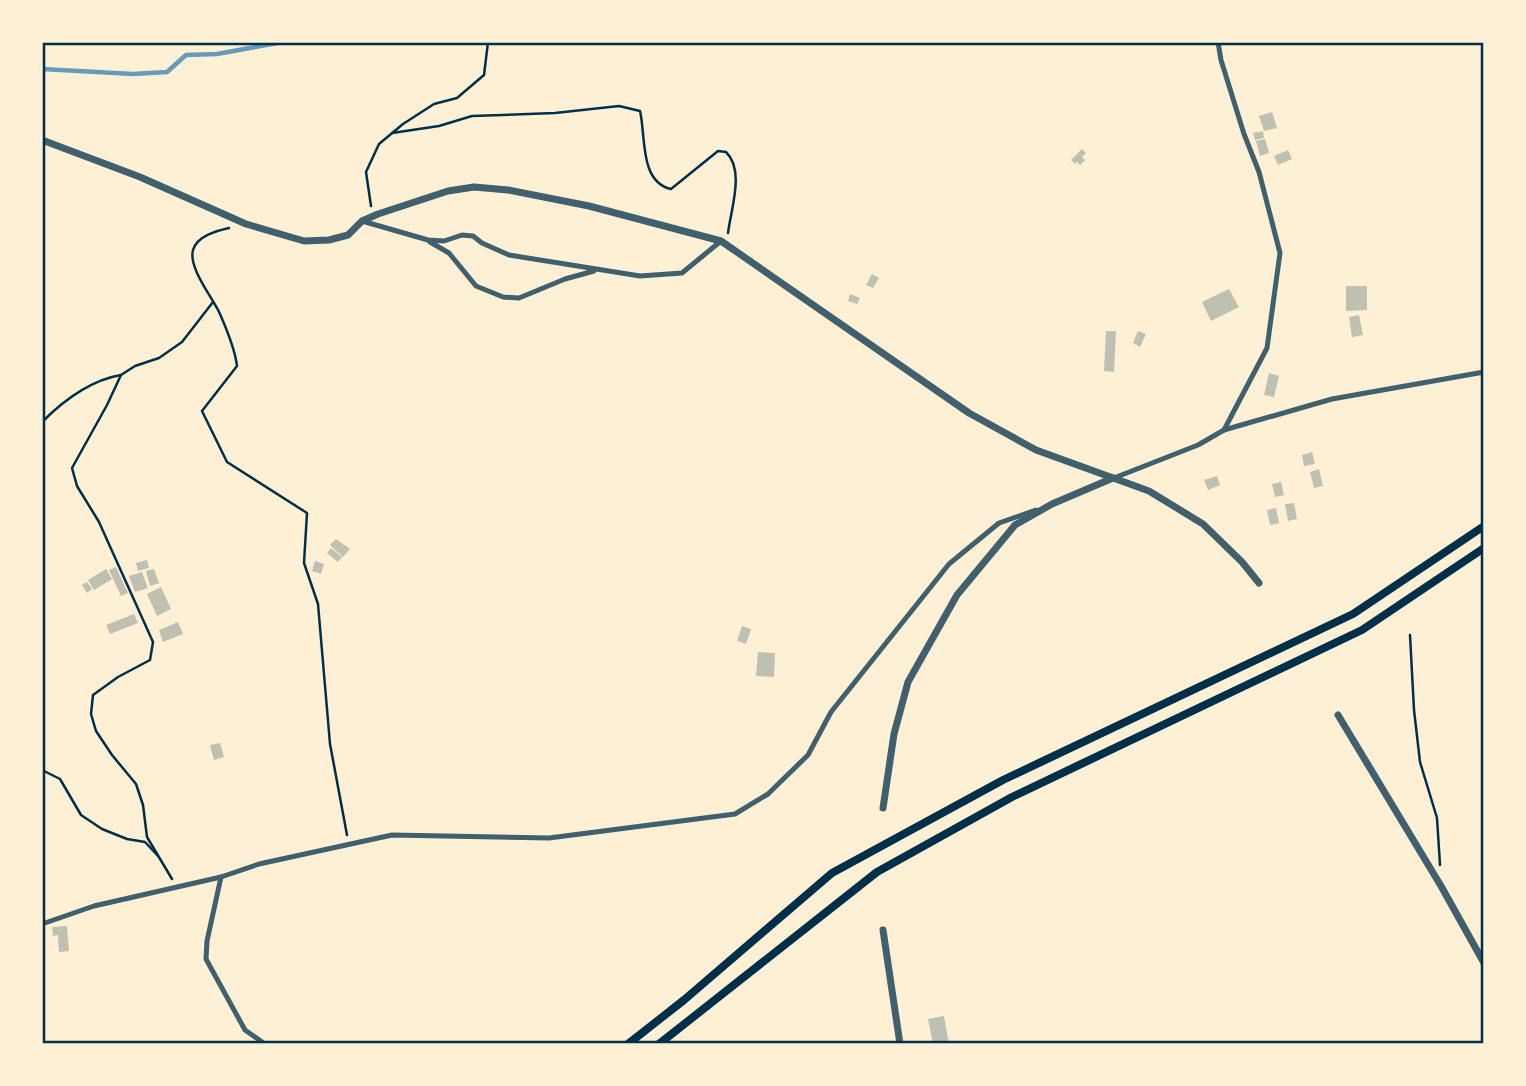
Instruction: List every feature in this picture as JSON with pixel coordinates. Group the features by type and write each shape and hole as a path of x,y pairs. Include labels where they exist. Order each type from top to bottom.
{"main road":[{"path":"628,1044 684,1000 832,873 1003,780 1353,614 1484,526"},
{"path":"659,1044 877,872 1012,797 1362,630 1484,548"}],"street":[{"path":"1218,42 1244,134 1259,172 1280,253 1267,348 1224,430"},
{"path":"42,140 139,177 246,224 304,241 330,240 348,235 362,221 373,216 421,199 474,187 508,190 589,206 721,241 969,413 1036,450 1149,491 1203,524 1242,562 1259,583"},
{"path":"362,221 428,240 444,241 461,235 473,236 509,255 640,276 682,273 721,241"},
{"path":"428,240 449,253 476,286 503,297 519,298 565,279 598,270"},
{"path":"42,923 94,906 221,877 259,864 391,835 549,838 734,814 768,794 808,755 831,712 949,564 999,523 1198,446 1224,430 1332,399 1484,372"},
{"path":"883,808 894,734 908,682 933,635 957,595 1015,525 1052,504"},
{"path":"1338,715 1484,963"},
{"path":"221,877 207,941 206,958 245,1030 265,1044"},
{"path":"883,929 900,1044"}],"path":[{"path":"373,216 366,172 379,144 434,104 457,98 484,75 483,63 488,42"},
{"path":"392,133 439,126 472,116 555,113 619,106 640,111 644,127 644,153 652,175 664,187 671,189 679,184 718,151 726,152 733,158 736,170 734,190 727,233 721,241"},
{"path":"246,224 214,232 194,247 192,258 236,354 237,366 202,411 227,462 307,513 304,563 318,604 330,744 348,845"},
{"path":"42,422 70,398 106,377 121,375 135,366 159,358 182,341 214,302"},
{"path":"121,375 72,468 77,486 99,522 153,642 150,660 118,677 93,695 92,714 96,731 136,784 143,805 147,837 177,886"},
{"path":"1410,635 1420,762 1437,818 1441,886"},
{"path":"42,770 60,779 81,815 102,829 145,842 162,860"}],"building":[{"path":"1272,112 1277,128 1264,131 1259,116"},
{"path":"1263,131 1264,138 1255,140 1253,133"},
{"path":"1265,139 1269,153 1260,156 1256,141"},
{"path":"1082,149 1086,153 1082,157 1085,160 1080,165 1077,162 1075,164 1071,160"},
{"path":"1288,150 1292,159 1278,165 1274,156"},
{"path":"872,274 879,278 873,288 866,285"},
{"path":"1346,286 1367,286 1367,310 1346,311"},
{"path":"1229,289 1239,307 1211,321 1202,302"},
{"path":"850,294 860,298 857,304 848,301"},
{"path":"1359,315 1363,335 1352,337 1349,317"},
{"path":"1106,331 1116,331 1114,372 1104,371"},
{"path":"1138,331 1146,334 1140,347 1133,343"},
{"path":"1269,373 1279,376 1274,397 1264,395"},
{"path":"1312,452 1315,464 1304,466 1302,455"},
{"path":"1319,469 1323,486 1314,488 1310,472"},
{"path":"1217,476 1220,485 1208,490 1204,480"},
{"path":"1281,482 1284,495 1275,497 1272,484"},
{"path":"1294,503 1297,519 1288,521 1285,504"},
{"path":"1276,508 1279,523 1270,525 1267,510"},
{"path":"336,539 350,549 343,557 330,545"},
{"path":"331,548 342,557 338,562 327,553"},
{"path":"147,560 149,568 138,571 136,563"},
{"path":"315,561 324,564 321,574 312,571"},
{"path":"116,567 128,593 121,596 109,570"},
{"path":"106,569 112,579 94,590 88,580"},
{"path":"154,569 159,583 150,586 146,571"},
{"path":"142,572 148,588 135,592 129,576"},
{"path":"87,582 92,589 87,593 82,585"},
{"path":"161,587 171,609 157,616 147,594"},
{"path":"134,614 138,623 110,634 106,625"},
{"path":"178,622 183,634 163,642 159,630"},
{"path":"742,626 751,629 746,644 737,641"},
{"path":"758,652 775,653 774,677 756,676"},
{"path":"220,743 224,757 214,760 210,745"},
{"path":"67,926 69,951 59,952 58,935 53,936 52,927"},
{"path":"944,1016 949,1044 933,1044 928,1019"}],"waterway":[{"path":"42,69 133,74 167,72 186,55 217,54 283,42"}]}
